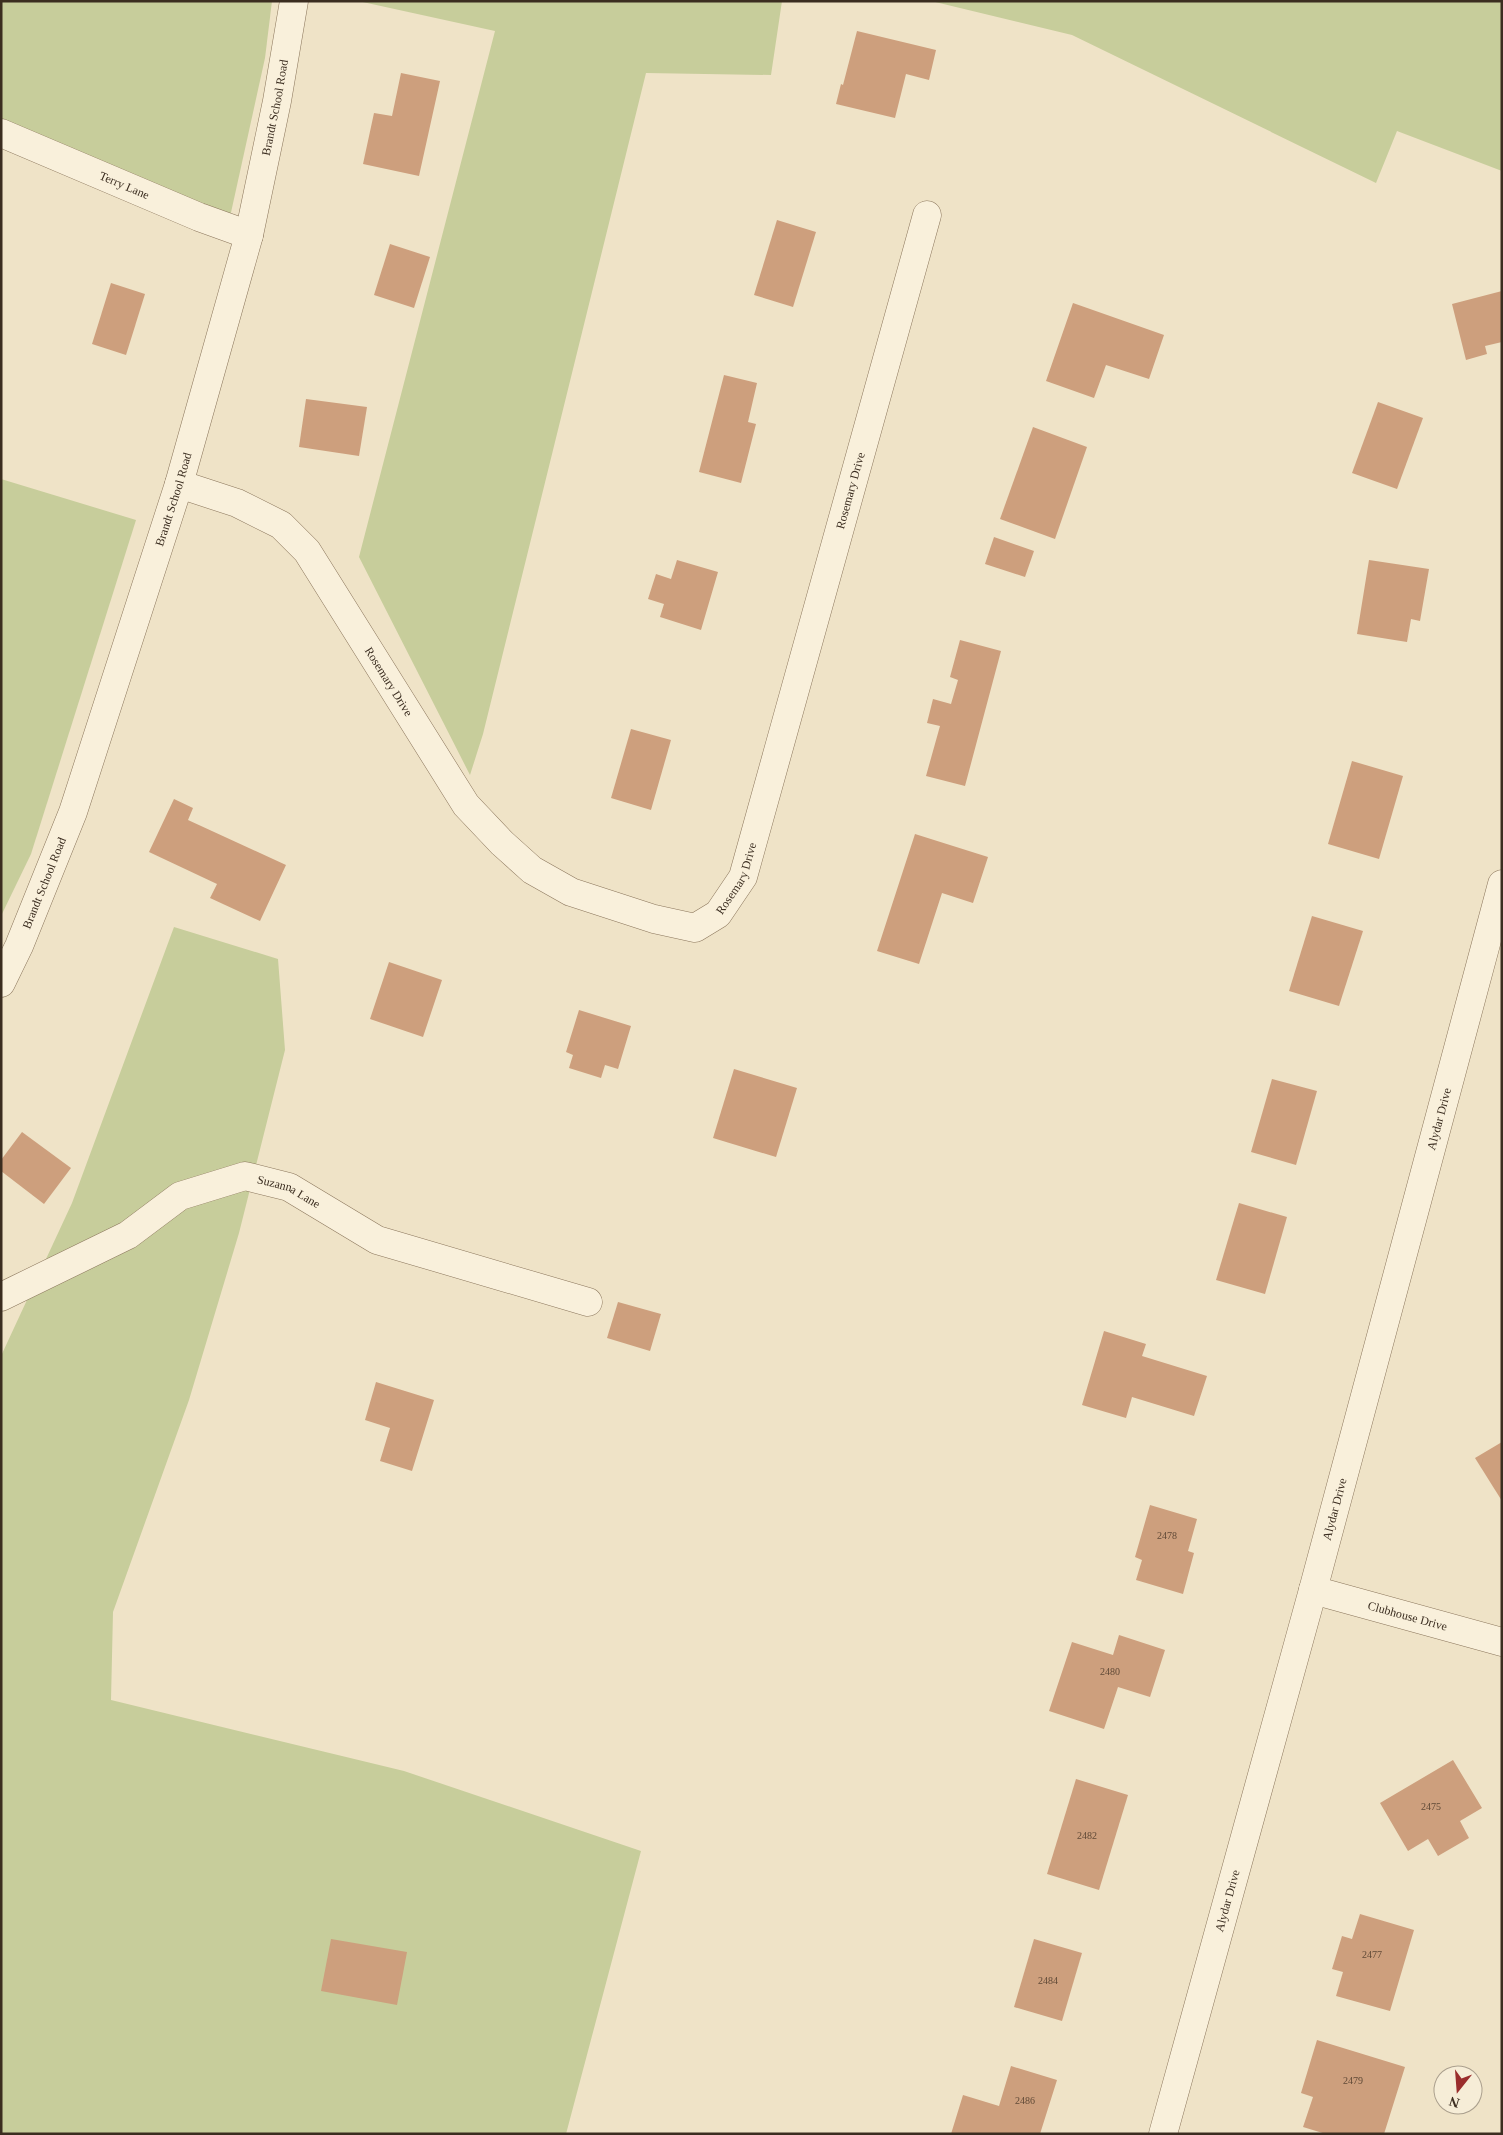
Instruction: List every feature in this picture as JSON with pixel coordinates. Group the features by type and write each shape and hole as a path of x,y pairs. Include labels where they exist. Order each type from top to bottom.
{"street":[{"name":"Brandt School Road","path":"1,983 19,946 73,812 179,484 249,235 277,101 294,1"},
{"name":"Terry Lane","path":"1,133 199,217 249,235"},
{"name":"Rosemary Drive","path":"179,484 237,503 280,525 307,551 466,805 532,870 571,892 654,919 695,928 718,914 743,877 927,215"},
{"name":"Alydar Drive","path":"1163,2134 1314,1590 1502,884"},
{"name":"Suzanna Lane","path":"1,1297 128,1235 180,1196 245,1176 289,1188 377,1240 588,1302"},
{"name":"Clubhouse Drive","path":"1314,1590 1502,1642"}],"green space":[{"path":"1,1 272,1 265,58 230,217 1,122"},
{"path":"358,1 782,1 771,75 646,73 483,734 470,775 359,557 495,31"},
{"path":"931,1 1502,1 1502,171 1397,131 1376,183 1072,35"},
{"path":"1,479 136,520 31,854 1,916"},
{"path":"174,927 278,959 285,1050 239,1233 189,1400 113,1612 111,1700 404,1771 641,1851 566,2134 1,2134 1,1356 72,1203"}],"building":[{"path":"857,31 936,50 929,80 906,74 895,118 836,104"},
{"path":"401,73 440,81 419,176 363,164 374,113 392,116"},
{"path":"777,220 816,232 793,307 754,295"},
{"path":"390,244 430,257 414,308 374,295"},
{"path":"111,283 145,294 126,355 92,344"},
{"path":"1502,291 1502,342 1485,346 1487,354 1466,360 1452,304"},
{"path":"1073,303 1164,335 1149,379 1106,365 1094,398 1046,381"},
{"path":"724,375 757,383 748,422 756,424 741,483 699,472"},
{"path":"306,399 367,407 359,456 299,447"},
{"path":"1378,402 1423,418 1397,489 1352,473"},
{"path":"1033,427 1087,447 1055,539 1000,519"},
{"path":"994,537 1034,551 1025,577 985,564"},
{"path":"677,560 718,572 701,630 660,617 664,604 648,599 656,574 671,579"},
{"path":"1369,560 1429,569 1420,621 1411,619 1407,642 1357,634"},
{"path":"960,640 1001,651 965,786 926,776 940,726 927,723 933,699 951,704 958,680 950,677"},
{"path":"631,729 671,740 651,810 611,798"},
{"path":"1352,761 1403,776 1379,859 1328,844"},
{"path":"174,799 193,808 188,820 286,865 260,921 210,898 217,884 149,852"},
{"path":"915,834 988,857 973,903 942,893 919,964 877,951"},
{"path":"1312,916 1363,931 1339,1006 1289,991"},
{"path":"389,962 442,980 423,1037 370,1019"},
{"path":"579,1010 631,1026 618,1069 605,1065 601,1078 569,1068 573,1055 566,1052"},
{"path":"734,1069 797,1088 776,1157 713,1138"},
{"path":"1272,1079 1317,1091 1296,1165 1251,1152"},
{"path":"22,1132 71,1168 44,1204 1,1171 1,1160"},
{"path":"1239,1203 1287,1217 1265,1294 1216,1280"},
{"path":"618,1302 661,1314 650,1351 607,1338"},
{"path":"1104,1331 1146,1344 1142,1356 1207,1376 1194,1416 1132,1397 1126,1418 1082,1405"},
{"path":"376,1382 434,1400 412,1471 380,1461 390,1428 365,1420"},
{"path":"1502,1442 1502,1501 1475,1458"},
{"path":"1150,1505 1197,1519 1188,1551 1194,1553 1183,1594 1136,1580 1142,1560 1135,1557"},
{"path":"1119,1635 1165,1650 1150,1697 1118,1687 1104,1729 1049,1711 1072,1642 1113,1655"},
{"path":"1453,1760 1482,1808 1460,1821 1469,1838 1438,1856 1428,1839 1408,1851 1380,1803"},
{"path":"1076,1779 1128,1795 1099,1890 1047,1874"},
{"path":"1360,1914 1414,1930 1390,2011 1336,1996 1343,1972 1332,1969 1342,1936 1352,1939"},
{"path":"331,1939 407,1952 397,2005 321,1991"},
{"path":"1034,1939 1082,1953 1062,2021 1014,2007"},
{"path":"1317,2040 1405,2067 1384,2134 1326,2134 1303,2127 1313,2097 1301,2093"},
{"path":"1011,2066 1057,2080 1040,2134 951,2134 963,2095 999,2106"}]}
